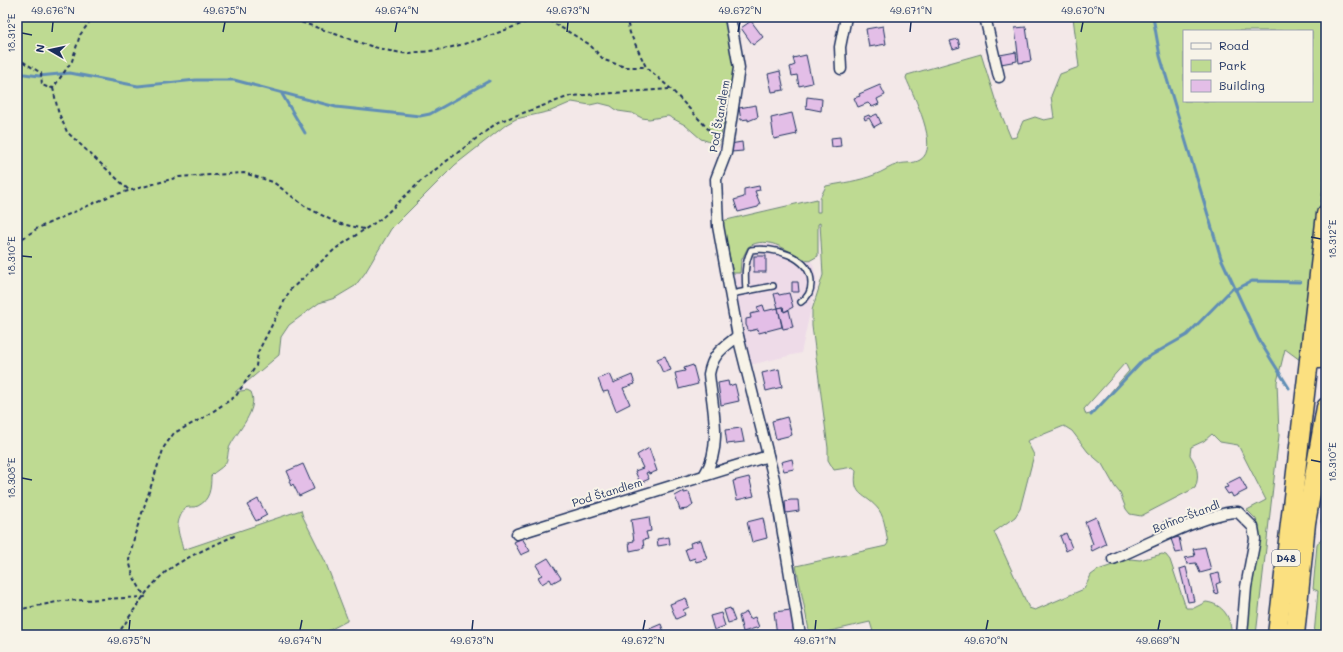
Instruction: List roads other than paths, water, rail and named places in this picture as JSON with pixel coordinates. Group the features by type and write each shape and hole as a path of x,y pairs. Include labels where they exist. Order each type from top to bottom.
{"highway":[{"path":"1296,481 1326,214"},
{"name":"D48","path":"1277,635 1296,481 1305,430 1326,332"},
{"name":"D48","path":"1295,635 1306,523 1326,408"}],"street":[{"name":"Pod Štandlem","path":"730,17 739,68 726,153 716,179 718,226 738,336 774,479 800,635"},
{"path":"841,69 840,47 846,17"},
{"path":"985,17 999,77"},
{"path":"705,474 711,464 715,450 709,374 711,362 718,352 738,336"},
{"name":"Pod Štandlem","path":"517,534 705,474 768,456"},
{"name":"Bahno-Štandl","path":"1113,559 1179,530 1222,514 1238,512 1253,527 1255,539 1246,587 1242,635"}],"lane":[{"path":"746,291 744,273 747,258 751,250 760,248 778,251 803,262 807,269 811,281 811,289 806,299 800,302"},
{"path":"731,294 773,286"}],"waterway":[{"path":"1153,17 1160,56 1221,258 1259,340 1289,388"},
{"path":"17,73 39,76 70,73 138,86 196,80 234,80 336,107 420,116 430,114 489,81"},
{"path":"282,94 305,133"},
{"path":"1235,290 1252,281 1300,282"},
{"path":"1091,415 1143,360 1187,335 1233,288"}]}
